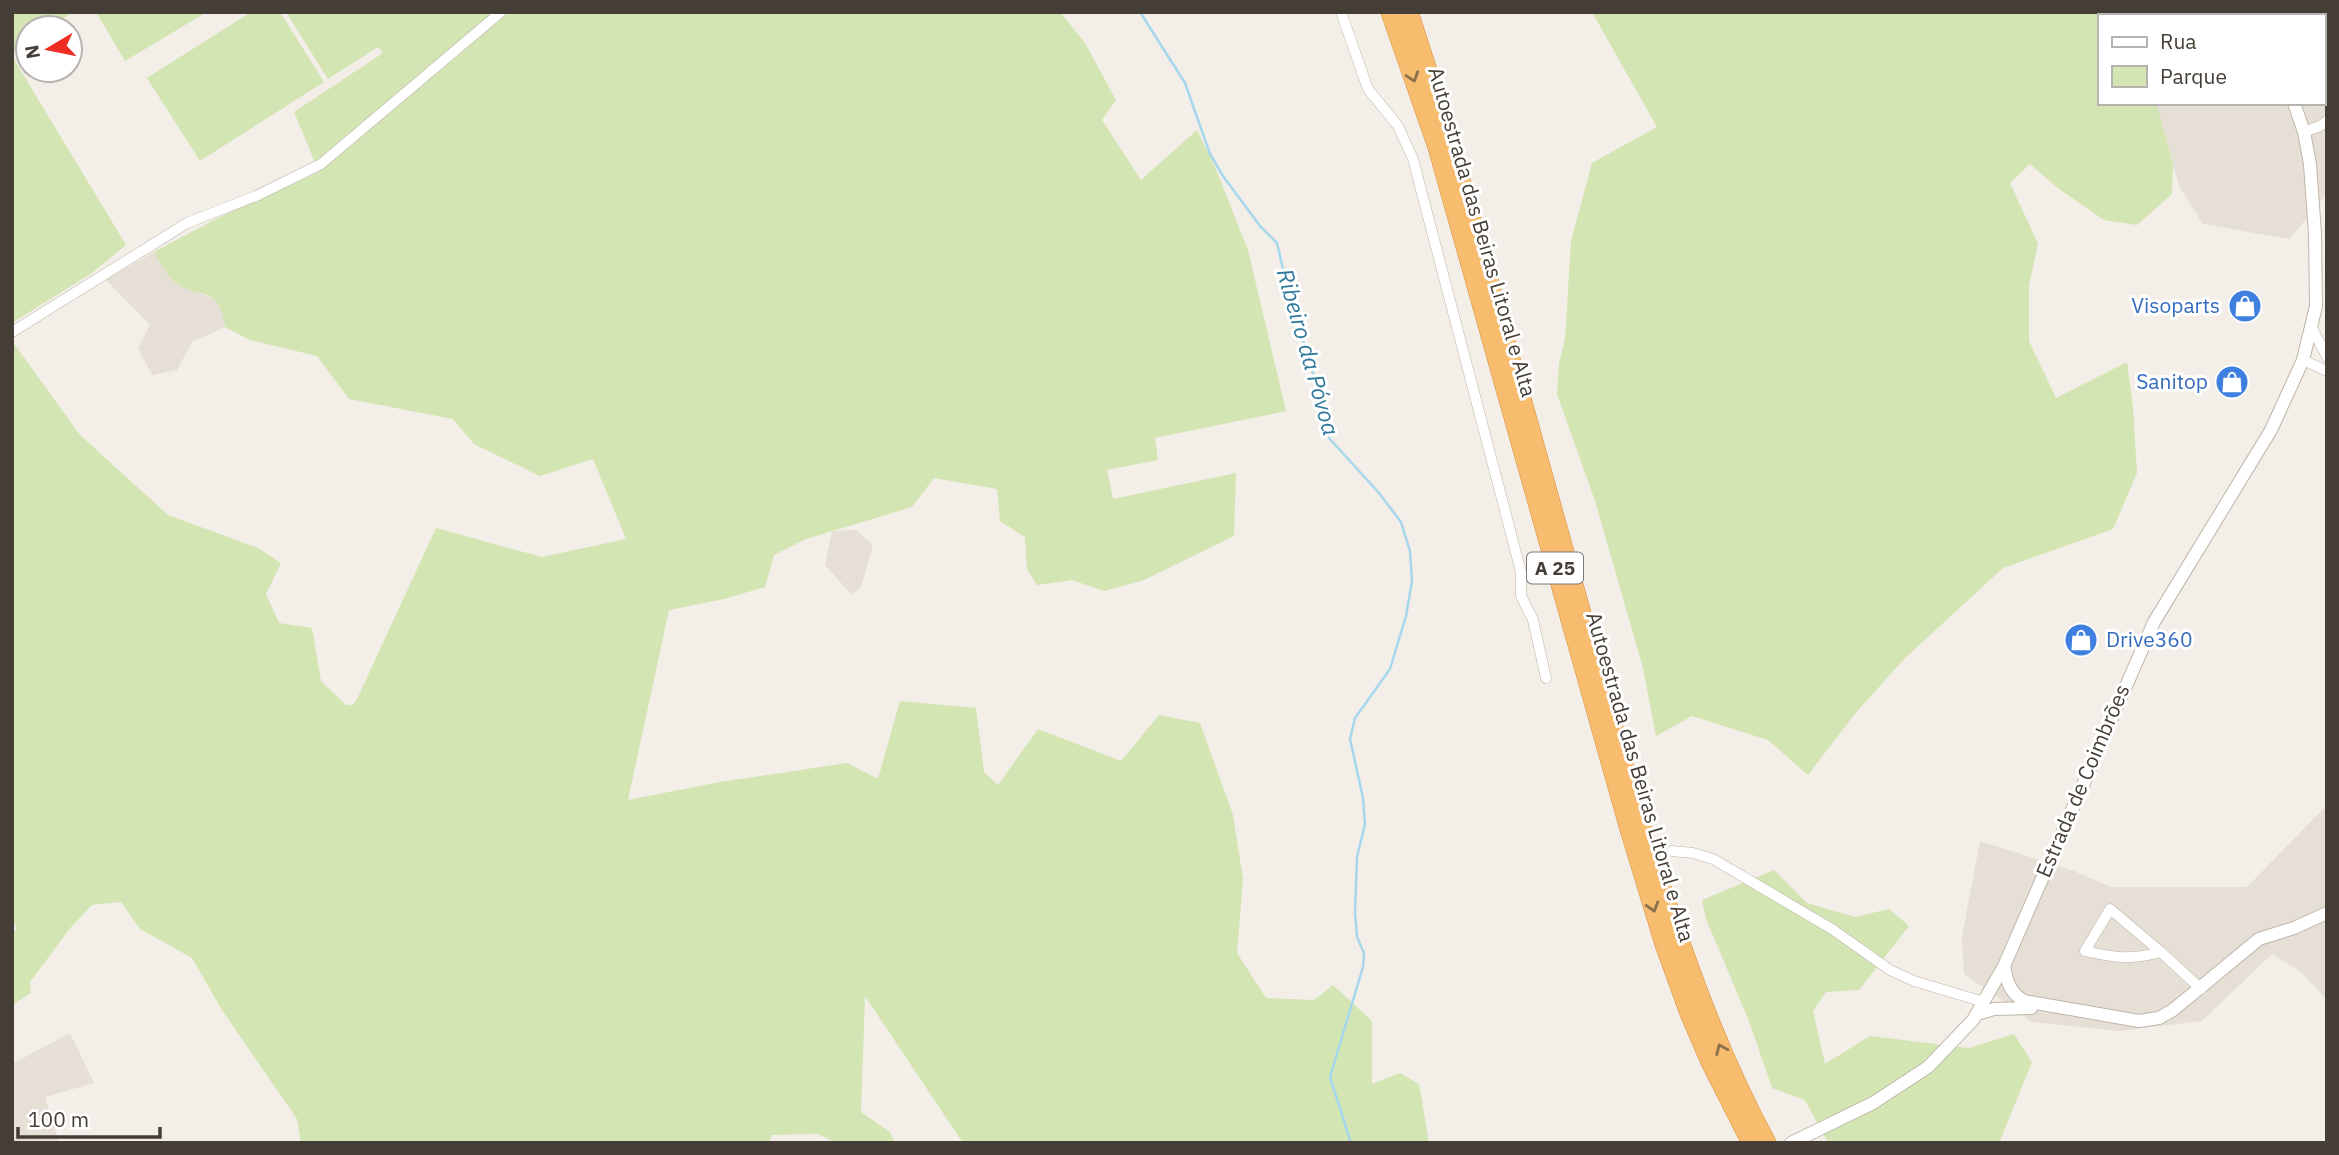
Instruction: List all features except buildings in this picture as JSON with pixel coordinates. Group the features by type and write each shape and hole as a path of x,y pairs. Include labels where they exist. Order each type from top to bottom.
{"highway":[{"name":"Autoestrada das Beiras Litoral e Alta","path":"1390,12 1437,147 1656,918 1689,1013 1744,1114 1767,1143"},
{"name":"Autoestrada das Beiras Litoral e Alta","path":"1409,12 1447,130 1641,825 1678,938 1744,1114 1751,1143"}],"street":[{"path":"12,332 187,223 256,196 321,164 500,12"},
{"path":"1341,12 1368,89 1398,126 1413,159 1521,572 1521,596 1533,620 1546,678"},
{"name":"Estrada de Coimbrões","path":"1791,1143 1873,1103 1928,1067 1984,1003 2004,967 2154,622 2271,430 2304,360 2316,306 2310,164 2304,132 2295,105"},
{"path":"2304,132 2327,121"},
{"path":"2312,328 2327,357"},
{"path":"2304,360 2327,371"},
{"path":"1672,851 1713,859 1832,929 1902,976 1984,1003 2024,1001 2138,1021 2159,1018 2173,1010 2259,939 2294,928 2327,913"},
{"path":"2161,952 2139,958 2116,958 2085,951 2110,909 2161,952 2201,989"},
{"path":"2004,967 2007,982 2014,995 2024,1001"},
{"path":"1984,1003 1984,1010 2011,1007 2070,1010"}],"shaded area":[{"path":"2327,12 2327,193 2290,239 2203,224 2179,186 2157,105 2325,105 2325,14 2132,14"},
{"path":"154,252 175,283 216,300 223,311 225,327 192,342 177,370 152,375 138,348 150,325 106,280"},
{"path":"856,530 873,545 861,587 851,594 825,565 832,531"},
{"path":"2327,805 2327,1000 2301,972 2272,954 2202,1021 2119,1031 2032,1022 1964,974 1962,937 1980,841 2074,871 2110,887 2247,887"},
{"path":"70,1033 94,1083 45,1097 59,1143 12,1143 12,1064"}],"green space":[{"path":"12,12 72,12 14,14 12,54"},
{"path":"96,12 207,12 125,61"},
{"path":"251,12 280,12 324,82 200,161 147,78"},
{"path":"286,12 1060,12 1085,43 1116,100 1102,120 1141,180 1197,130 1248,250 1286,411 1155,438 1158,460 1107,470 1113,499 1236,473 1234,536 1144,580 1104,591 1072,580 1037,585 1027,569 1025,537 1000,521 997,489 934,478 912,507 806,539 774,555 765,587 724,599 669,610 628,800 720,782 847,763 878,779 900,701 976,708 984,772 998,785 1038,729 1121,761 1159,715 1200,723 1233,815 1243,879 1237,953 1266,998 1314,1000 1333,985 1372,1021 1372,1084 1400,1073 1419,1084 1429,1143 963,1143 865,996 861,1112 890,1132 895,1143 836,1143 818,1134 772,1135 769,1143 301,1143 297,1119 222,1010 192,958 140,929 121,902 92,905 71,927 30,982 31,993 12,1005 12,932 17,929 12,918 12,341 80,435 168,515 258,548 281,563 266,594 279,623 312,628 321,681 346,705 353,705 357,699 436,528 542,557 626,539 593,459 540,476 474,444 453,419 349,399 317,356 250,340 225,327 219,305 214,299 176,283 164,269 154,252 218,218 319,172 294,112 383,53 378,47 328,79"},
{"path":"1592,12 2131,12 2098,14 2098,105 2157,105 2173,163 2172,194 2137,225 2104,220 2059,189 2030,164 2010,183 2038,244 2029,285 2029,341 2056,398 2127,362 2137,473 2113,529 2003,568 1904,659 1854,715 1808,775 1768,740 1692,716 1656,736 1643,668 1595,501 1557,394 1559,363 1565,339 1571,241 1592,163 1657,127"},
{"path":"12,56 14,84 29,84 126,245 92,273 12,323"},
{"path":"1774,870 1807,903 1855,917 1889,909 1909,926 1859,990 1826,992 1813,1011 1825,1064 1870,1036 1969,1048 2014,1034 2032,1062 1999,1143 1828,1143 1805,1100 1772,1088 1749,1021 1706,919 1702,900"}],"waterway":[{"name":"Ribeiro da Póvoa","path":"1140,12 1185,83 1210,154 1223,176 1260,226 1277,243 1293,312 1311,364 1323,423 1329,438 1379,493 1401,522 1410,551 1412,581 1406,616 1390,669 1355,718 1350,739 1363,798 1365,824 1357,857 1355,913 1357,937 1364,953 1363,967 1330,1077 1351,1143"}],"place":[{"name":"Visoparts","path":"2245,306"},
{"name":"Sanitop","path":"2232,382"},
{"name":"Drive360","path":"2081,640"}]}
